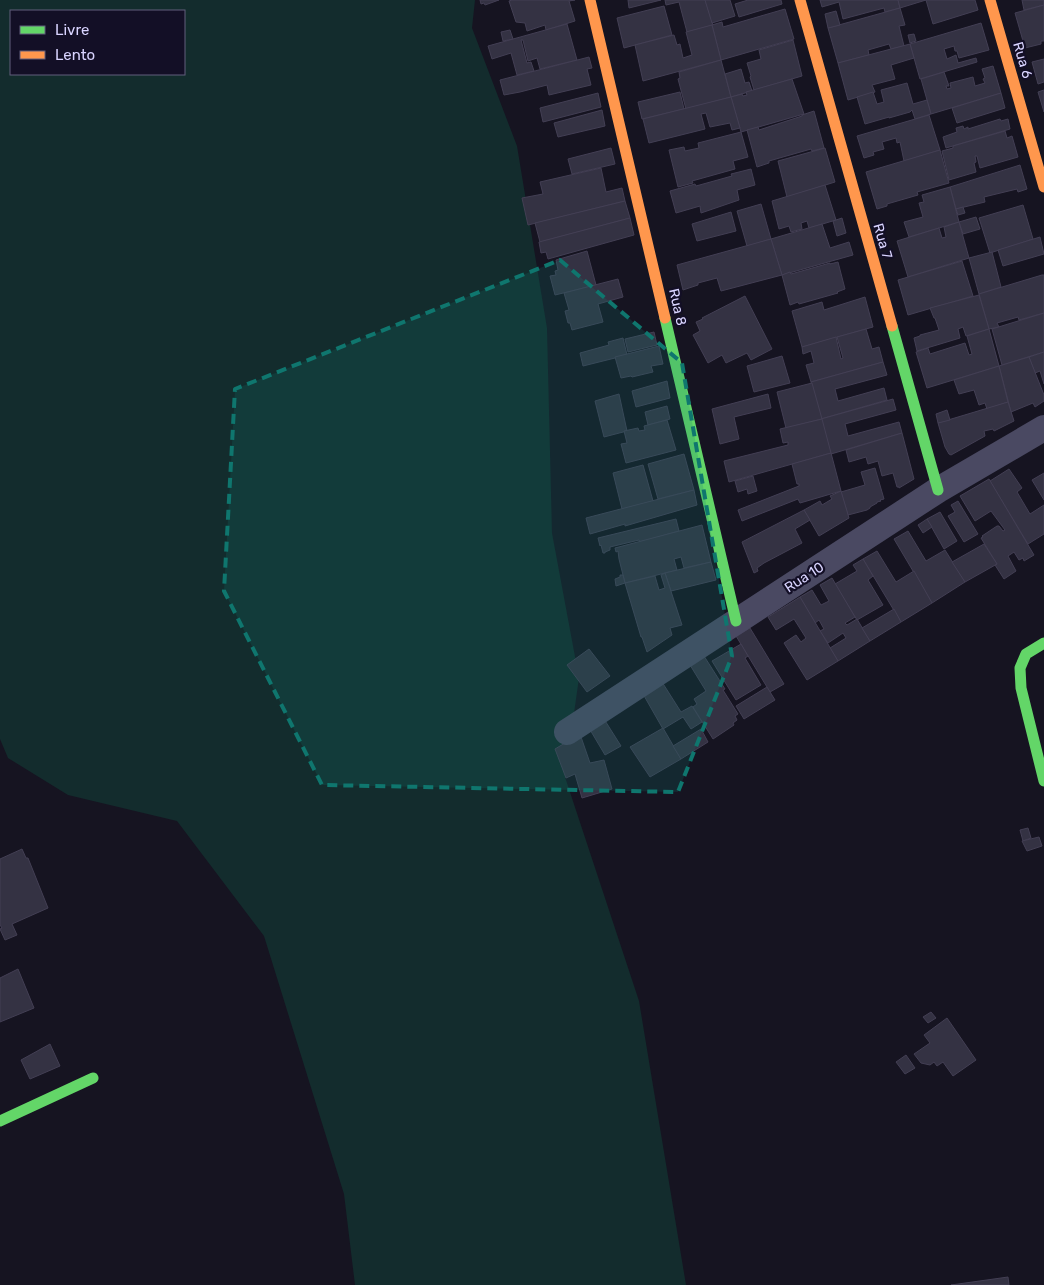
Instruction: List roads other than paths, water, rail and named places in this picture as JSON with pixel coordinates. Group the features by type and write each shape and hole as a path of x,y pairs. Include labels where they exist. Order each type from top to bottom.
{"street":[{"name":"Rua 8","path":"590,0 736,621"},
{"name":"Rua 7","path":"800,0 938,490"},
{"name":"Rua 6","path":"990,0 1044,187"},
{"name":"Rua 10","path":"567,732 938,490 1044,428"},
{"path":"1044,643 1026,654 1020,668 1021,688 1044,781"},
{"path":"0,1121 93,1078"}]}
